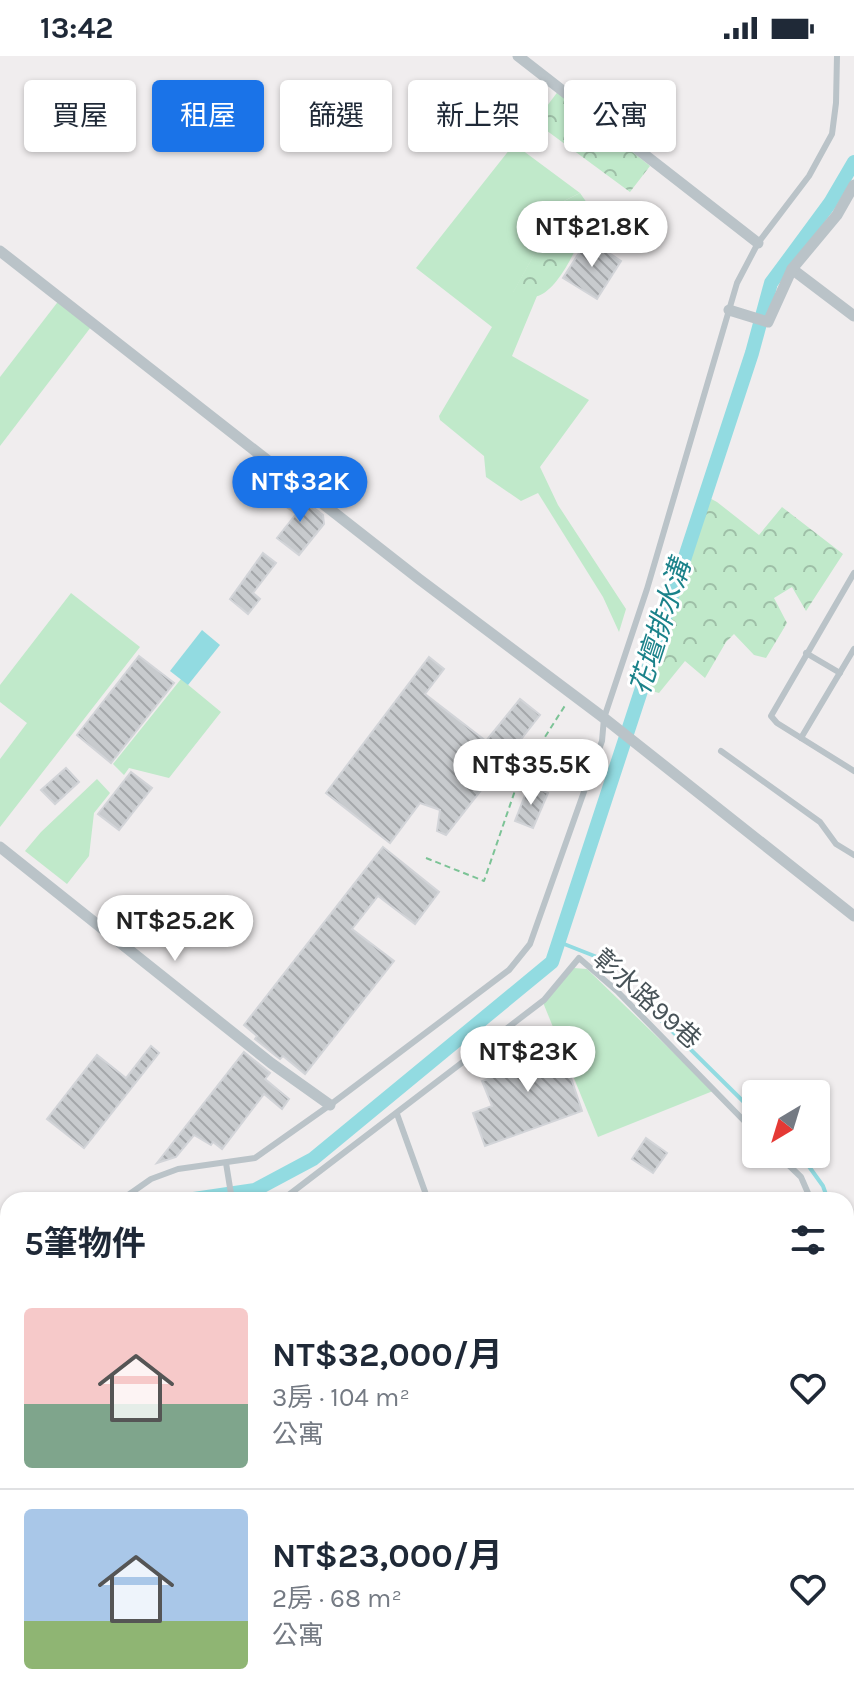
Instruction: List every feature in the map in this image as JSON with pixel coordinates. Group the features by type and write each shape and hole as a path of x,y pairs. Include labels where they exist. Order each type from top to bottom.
{"street":[{"path":"518,56 758,243"},
{"path":"729,310 768,322 792,269 837,215 854,185"},
{"path":"0,251 419,579 604,718 854,916"},
{"path":"792,269 854,316"},
{"path":"0,847 271,1063 330,1105"}],"lane":[{"path":"132,1192 151,1179 178,1169 255,1158 509,970 530,944 602,741 604,718 651,574 737,283 758,243 809,176 832,134 837,56"},
{"path":"853,577 771,716 777,723 854,771"},
{"path":"801,738 854,649"},
{"path":"806,653 840,673"},
{"path":"721,751 820,822 836,844 854,855"},
{"name":"彰水路99巷","path":"296,1192 544,1000 579,958 617,991 742,1119"},
{"path":"397,1114 425,1192"},
{"path":"226,1163 231,1192"},
{"path":"792,1168 801,1177 808,1192"}],"path":[{"path":"426,858 484,881 520,776 572,694"}],"green space":[{"path":"559,90 564,94 564,143 548,132 548,105"},
{"path":"508,152 525,152 580,193 564,201 513,293 537,296 512,356 589,400 540,467 558,505 626,609 619,632 603,597 538,493 521,501 486,477 484,456 440,420 439,416 492,327 416,268"},
{"path":"576,152 633,152 650,166 630,192"},
{"path":"580,193 592,210 564,271 547,291 538,296 512,294 564,201"},
{"path":"60,299 94,323 0,446 0,377"},
{"path":"700,493 717,502 759,535 782,507 843,554 806,611 792,587 774,598 787,623 766,658 754,655 734,634 705,678 685,661 659,693 641,688"},
{"path":"71,593 140,647 0,827 0,759 27,723 0,702 0,685"},
{"path":"181,679 221,712 169,778 129,768 124,775 113,764"},
{"path":"97,779 110,793 94,813 89,856 67,884 25,851"},
{"path":"574,968 587,969 713,1091 598,1137 542,1000"}],"water":[{"path":"202,630 220,645 188,685 170,671"}],"building":[{"path":"588,239 621,261 597,299 563,278"},
{"path":"288,492 294,496 296,494 323,515 324,524 299,555 277,538 296,514 280,502"},
{"path":"263,553 276,563 253,593 260,599 248,614 230,599"},
{"path":"139,656 174,683 111,763 77,735"},
{"path":"429,657 444,669 425,694 486,741 520,699 540,715 446,835 437,831 440,810 420,803 390,843 326,793"},
{"path":"66,768 79,782 55,804 41,790"},
{"path":"131,772 152,788 119,830 98,814"},
{"path":"529,785 548,793 533,828 515,821"},
{"path":"383,847 439,892 415,924 378,896 352,929 394,961 305,1074 283,1056 280,1059 276,1056 255,1039 257,1036 244,1025"},
{"path":"558,1039 582,1111 485,1146 473,1113 492,1106 482,1081 499,1075 495,1064"},
{"path":"151,1046 159,1053 84,1148 47,1119 97,1055 126,1078"},
{"path":"244,1052 270,1073 265,1079 289,1099 282,1109 264,1094 222,1149 194,1135 176,1157 157,1163"},
{"path":"646,1138 667,1153 653,1173 632,1159"}],"waterway":[{"name":"花壇排水溝","path":"241,1192 255,1190 313,1159 552,962 752,353 771,283 830,203 854,162"},
{"path":"559,942 597,957 742,1100"},
{"path":"810,1168 825,1192"}]}
